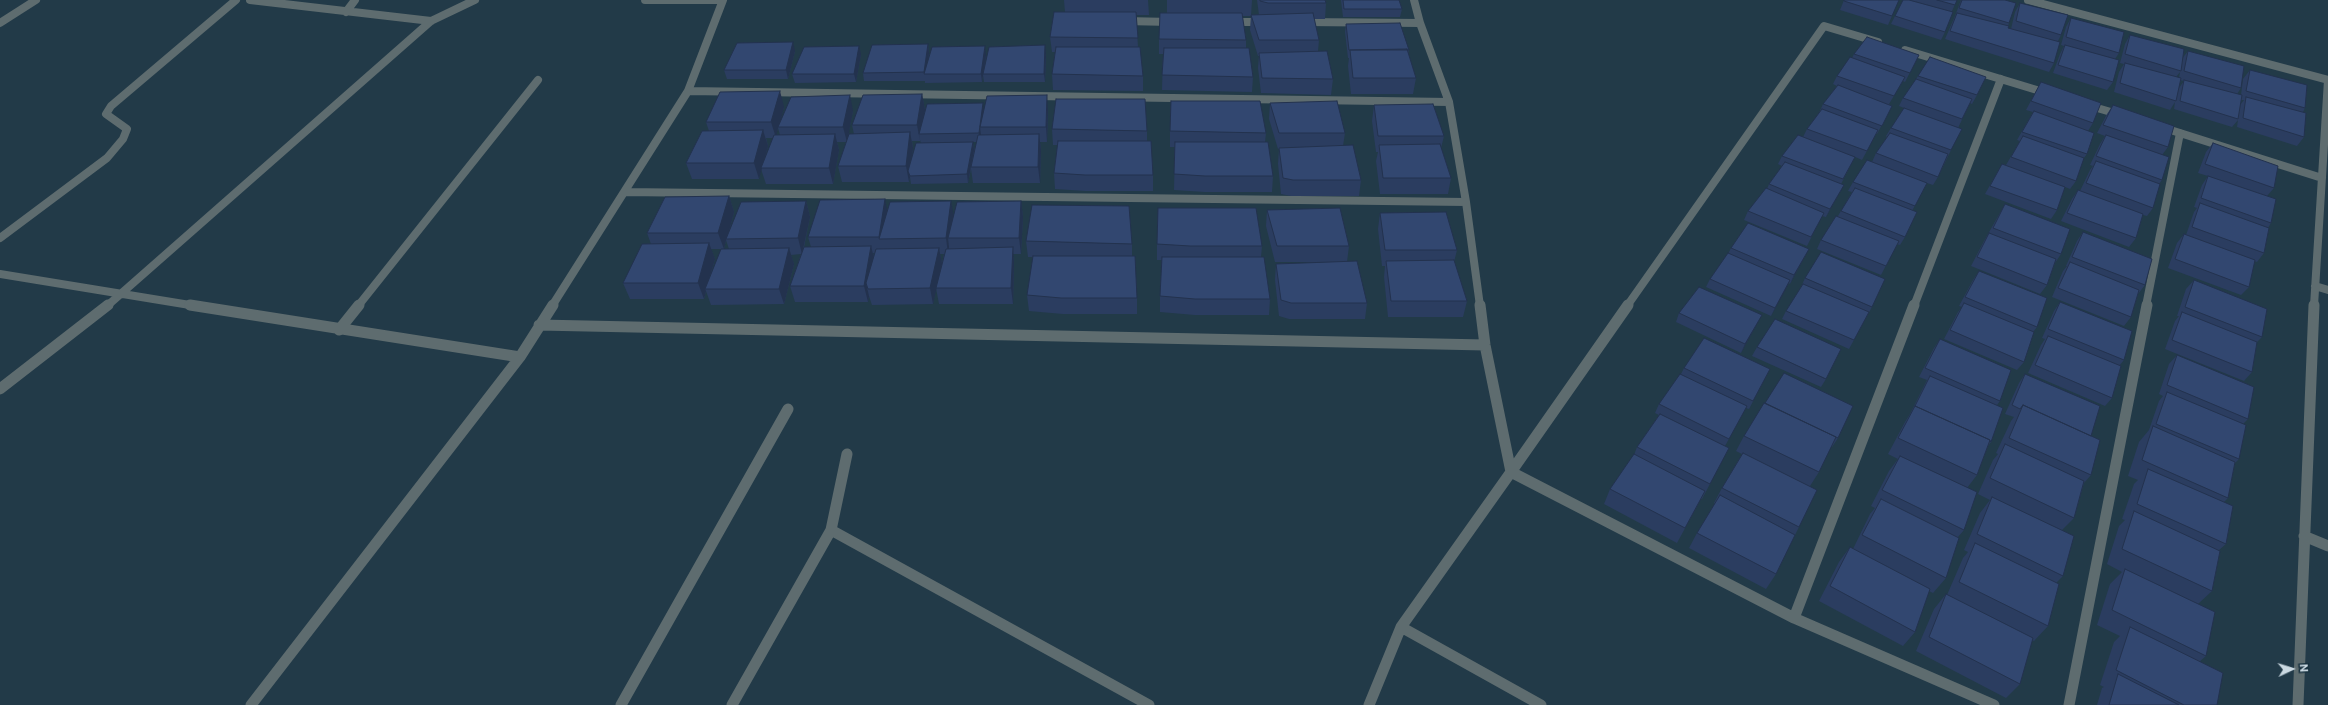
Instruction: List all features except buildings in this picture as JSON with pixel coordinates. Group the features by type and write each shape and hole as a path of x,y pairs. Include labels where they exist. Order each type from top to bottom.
{"street":[{"path":"0,23 36,0"},
{"path":"0,238 107,158 123,140 127,129 106,114 111,106 236,0"},
{"path":"250,0 431,21"},
{"path":"346,12 355,0"},
{"path":"0,389 123,294 431,21 475,0"},
{"path":"251,705 520,357 688,91 723,0 646,0"},
{"path":"1414,0 1420,23 1449,102 1466,202 1486,345 1511,472"},
{"path":"2028,0 2328,80 2315,286 2298,705"},
{"path":"1118,21 1181,22"},
{"path":"1221,22 1276,22"},
{"path":"1292,22 1420,23"},
{"path":"1369,705 1401,627 1824,26 2061,97"},
{"path":"1794,618 2001,79"},
{"path":"339,330 538,80"},
{"path":"688,91 1449,102"},
{"path":"2076,102 2128,117"},
{"path":"2150,124 2322,178"},
{"path":"2069,705 2180,133"},
{"path":"625,192 1466,202"},
{"path":"0,274 339,330 520,357"},
{"path":"2315,286 2328,290"},
{"path":"539,325 1486,345"},
{"path":"620,705 788,409"},
{"path":"732,705 831,530 847,454"},
{"path":"1511,472 1794,618 1994,705"},
{"path":"831,530 1149,705"},
{"path":"2304,536 2328,546"},
{"path":"1401,627 1541,705"}]}
